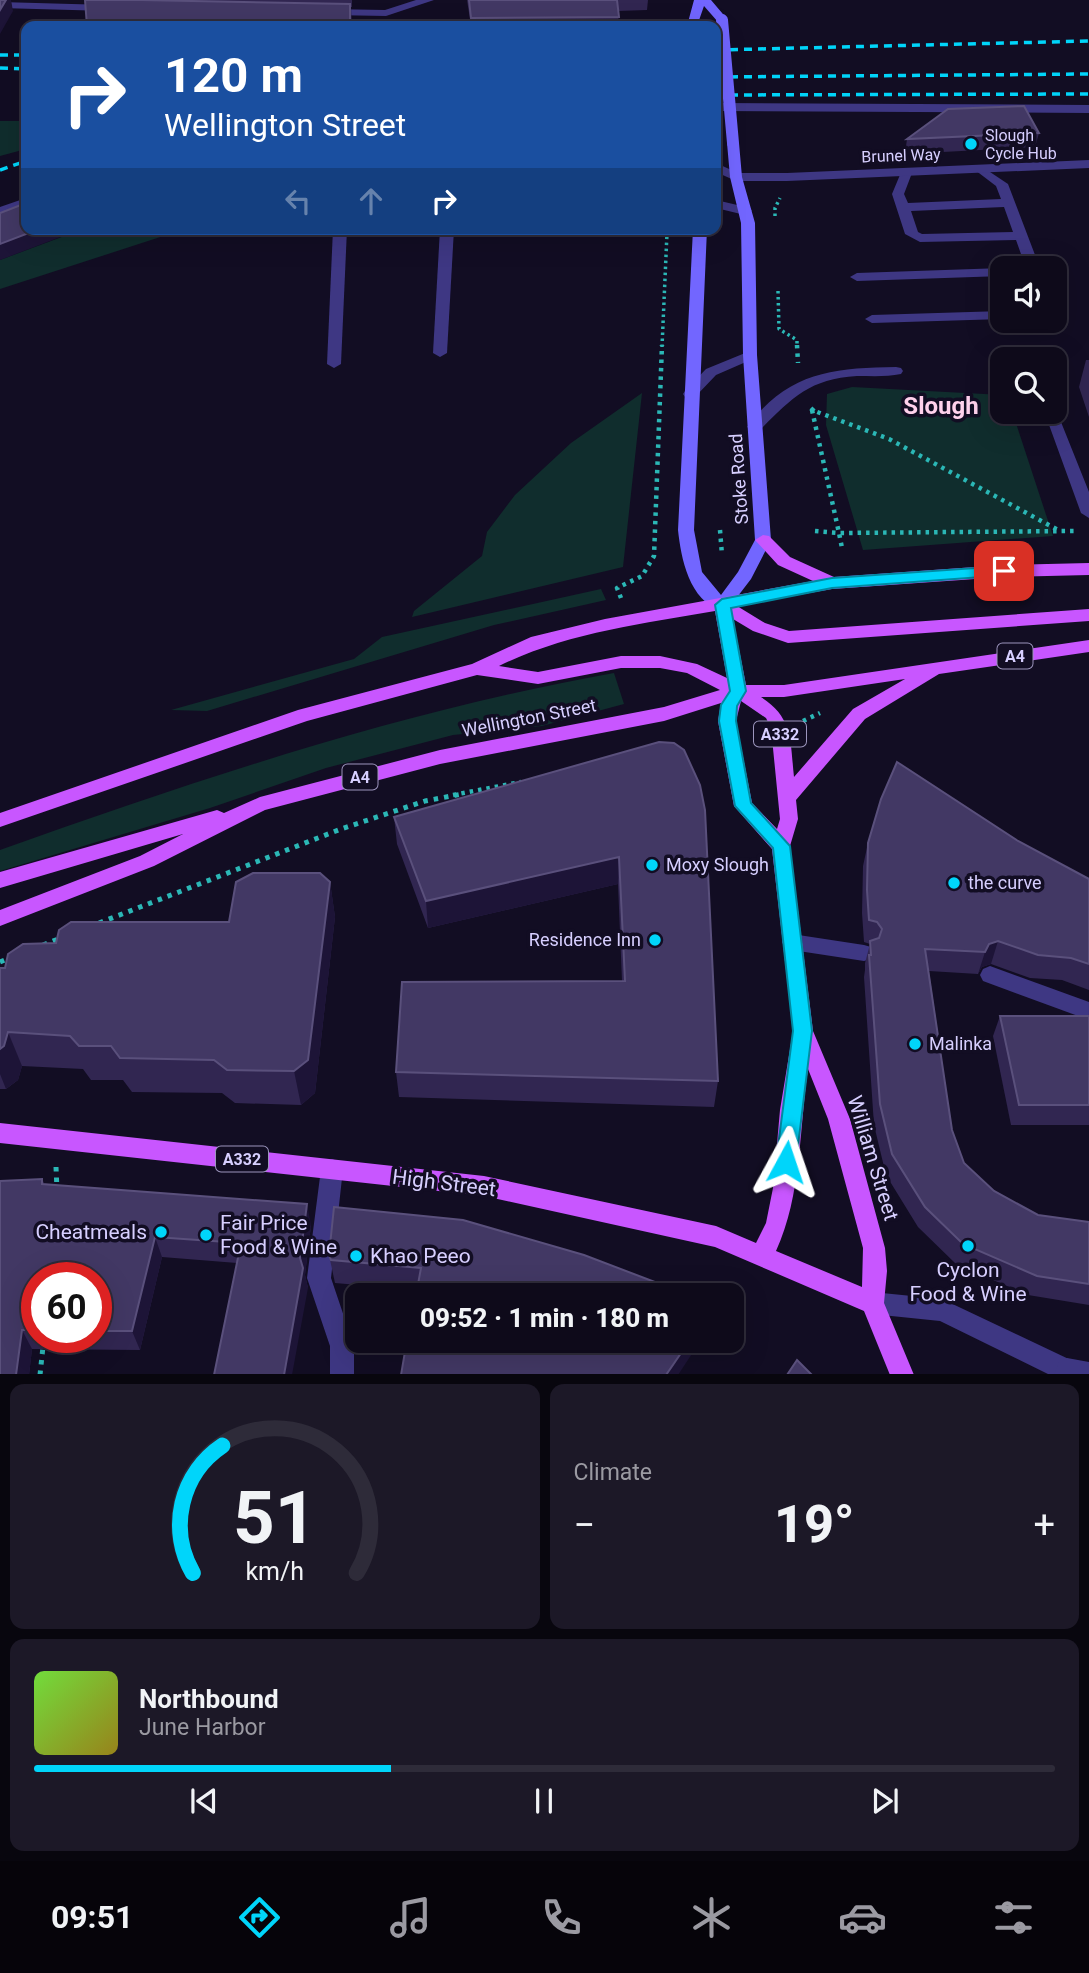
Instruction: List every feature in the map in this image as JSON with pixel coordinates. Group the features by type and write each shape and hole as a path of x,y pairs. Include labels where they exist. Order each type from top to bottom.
{"main road":[{"name":"Stoke Road","path":"693,21 702,0 722,20 736,177 748,223 750,355 763,541 745,575 722,605"},
{"path":"700,235 697,318 690,394 686,530 692,572 701,586 722,605 759,627 788,637 1089,615"},
{"path":"763,541 784,561 832,583"},
{"path":"0,820 304,715 477,669 531,643 605,625 832,583 1004,571 1089,569"},
{"path":"722,605 738,691 729,705 727,721 743,806 781,846"},
{"name":"Wellington Street","path":"0,918 147,862 260,804 440,757 664,714 738,691 784,691 1089,646"},
{"name":"William Street","path":"477,669 538,678 621,662 660,662 691,668 738,691 772,713 780,727 787,798 789,819 781,846 803,1031 839,1119 874,1248 876,1271 872,1303"},
{"name":"A4","path":"787,798 859,714 941,666"},
{"path":"0,880 260,804"},
{"name":"William Street","path":"761,1256 777,1224 784,1188 791,1110 803,1031"},
{"name":"High Street","path":"0,1133 484,1186 716,1237 872,1303"},
{"path":"872,1303 902,1374"}],"street":[{"path":"318,11 386,13 428,0"},
{"path":"0,5 118,8"},
{"path":"721,107 1089,109"},
{"name":"Brunel Way","path":"721,170 736,177 906,173 1089,164"},
{"path":"981,170 1002,184 1028,256"},
{"path":"906,173 898,194 912,234 920,238 1020,236"},
{"path":"903,208 1009,203"},
{"path":"0,211 21,204"},
{"path":"721,205 745,211"},
{"path":"334,364 340,235"},
{"path":"440,353 447,235"},
{"path":"857,276 990,272"},
{"path":"872,319 990,315"},
{"path":"690,394 711,372 750,355"},
{"path":"755,427 789,393 811,380 837,372 896,371"},
{"path":"1056,424 1089,513"},
{"path":"792,942 864,953"},
{"path":"990,975 1089,1011"},
{"path":"332,1169 319,1278 342,1346 342,1374"},
{"path":"872,1303 942,1310 1074,1373"}],"path":[{"path":"775,225 775,208 785,193"},
{"path":"617,588 642,576 653,556 667,235"},
{"path":"778,286 779,329 797,340"},
{"path":"817,399 812,410 842,548"},
{"path":"812,410 890,439 1060,531 815,531"},
{"path":"720,530 722,555"},
{"path":"796,724 825,711"},
{"path":"88,927 341,829 425,801 531,780"},
{"path":"38,947 63,937"},
{"path":"0,962 25,952"},
{"path":"40,1374 42,1353"}],"green space":[{"path":"0,121 21,121 21,150 0,156"},
{"path":"67,235 166,235 0,289 0,260"},
{"path":"852,387 990,394 990,424 1016,424 1053,536 863,550 826,425 827,394"},
{"path":"642,393 623,567 412,617 414,611 482,556 487,532 515,495 571,443"},
{"path":"601,589 606,600 494,625 207,711 171,710 354,659 382,637"},
{"path":"614,673 624,704 542,726 453,735 326,768 210,808 0,871 0,850 228,772 457,707"}],"building":[{"path":"85,0 350,4 350,21 87,21"},
{"path":"469,0 617,0 619,17 471,18"},
{"path":"1024,106 1039,133 907,139 948,109"},
{"path":"21,205 21,235 23,235 0,244 0,213"},
{"path":"659,742 674,743 684,750 700,785 705,810 718,1081 396,1072 402,982 625,981 619,857 426,901 394,817"},
{"path":"897,762 1018,841 1089,879 1089,964 1071,958 1038,955 998,941 989,944 985,952 925,949 952,1130 964,1163 994,1191 1038,1215 1089,1222 1089,1284 1037,1276 963,1244 925,1207 892,1154 880,1104 869,955 870,941 879,938 882,929 877,922 869,920 867,890 868,843 881,799"},
{"path":"253,873 320,873 330,882 308,1060 294,1071 227,1070 214,1060 120,1058 111,1046 79,1046 70,1036 8,1032 4,1046 0,1049 0,968 5,968 8,954 23,944 56,943 59,930 71,922 229,922 236,882"},
{"path":"1000,1016 1089,1016 1089,1105 1019,1105"},
{"path":"42,1179 42,1184 307,1204 300,1258 303,1268 284,1374 214,1374 241,1243 155,1237 132,1331 112,1331 112,1262 21,1262 21,1338 16,1374 0,1374 0,1181"},
{"path":"334,1207 463,1220 584,1255 658,1283 418,1283 421,1268 331,1260 329,1255"},
{"path":"405,1353 681,1353 667,1374 401,1374"},
{"path":"797,1360 811,1374 788,1374"}],"railway":[{"path":"721,50 1089,41"},
{"path":"0,55 21,55"},
{"path":"0,68 21,69"},
{"path":"721,77 1089,74"},
{"path":"721,95 1089,94"},
{"path":"0,170 21,163"}],"place":[{"name":"Slough Cycle Hub","path":"971,144"},
{"name":"Moxy Slough","path":"652,865"},
{"name":"the curve","path":"954,883"},
{"name":"Residence Inn","path":"655,940"},
{"name":"Malinka","path":"915,1044"},
{"name":"Cheatmeals","path":"161,1232"},
{"name":"Fair Price Food & Wine","path":"206,1235"},
{"name":"Cyclon Food & Wine","path":"968,1246"},
{"name":"Khao Peeo","path":"356,1256"}],"district":[{"name":"Slough","path":"941,406"}],"route":[{"path":"786,1162 803,1031 781,846 743,806 727,721 729,705 738,691 722,605 832,583 1004,571"}]}
